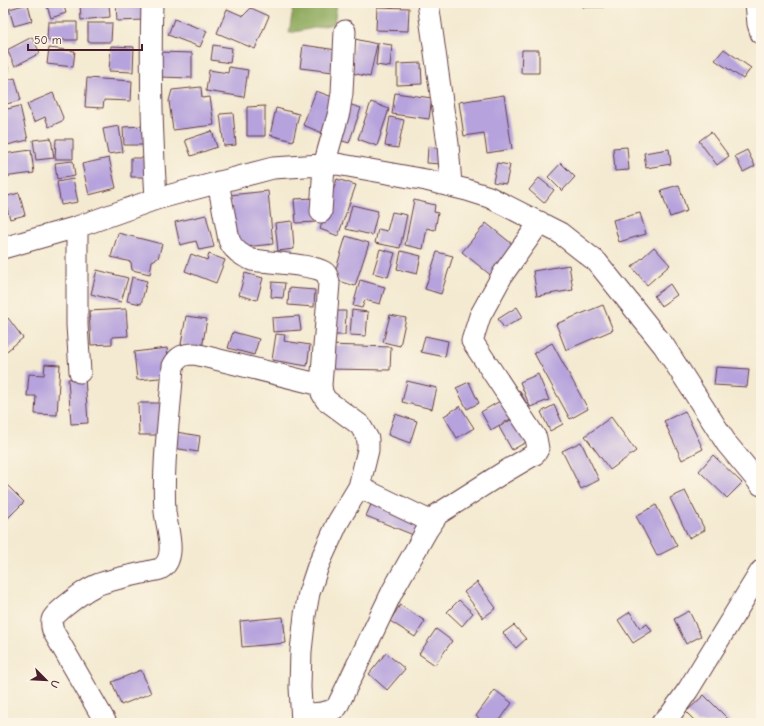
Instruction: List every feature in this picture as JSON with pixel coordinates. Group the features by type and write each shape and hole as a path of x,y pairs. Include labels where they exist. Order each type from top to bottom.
{"street":[{"path":"152,3 152,81 156,199"},
{"path":"428,3 448,144 451,185"},
{"path":"756,3 758,24 761,33"},
{"path":"321,212 324,165 339,112 344,75 345,31"},
{"path":"3,248 77,227 156,199 273,168 337,164 451,185 489,197 540,222 560,234 597,262 664,346 727,444 761,484"},
{"path":"218,182 229,240 233,248 246,258 252,260 316,268 323,270 328,275 329,283 321,385 322,392 326,400 360,425 368,439 368,450 359,487 338,522 318,566 309,592 301,651 300,687 302,719 311,714 332,711 337,707 393,590 438,514 535,454 538,449 536,438 472,341 480,316 503,274 540,222"},
{"path":"77,227 77,326 80,372"},
{"path":"106,723 53,631 53,616 74,599 99,584 160,568 165,566 169,560 170,554 164,484 173,366 176,360 182,355 195,354 321,385"},
{"path":"359,487 432,522"},
{"path":"662,723 671,714 688,690 761,571"}],"green space":[{"path":"294,3 337,3 334,24 289,33"}],"building":[{"path":"46,3 63,3 66,13 51,18"},
{"path":"80,3 109,3 110,17 81,20"},
{"path":"116,3 144,3 144,20 117,21"},
{"path":"262,3 272,3 271,6"},
{"path":"582,3 604,3 604,7 582,7"},
{"path":"28,4 32,21 14,26 9,9"},
{"path":"377,7 409,8 408,31 376,30"},
{"path":"251,8 269,16 255,49 217,33 227,9 243,16"},
{"path":"174,19 207,31 200,47 168,35"},
{"path":"48,22 77,22 77,40 47,40"},
{"path":"88,23 112,23 111,42 88,42"},
{"path":"32,37 40,53 15,66 7,50"},
{"path":"355,39 377,44 370,77 348,72"},
{"path":"378,43 392,45 390,67 376,65"},
{"path":"213,45 232,48 230,63 211,60"},
{"path":"303,45 337,50 333,72 300,68"},
{"path":"111,46 134,47 133,72 109,71"},
{"path":"49,48 75,51 73,67 47,64"},
{"path":"724,49 751,68 743,79 715,60"},
{"path":"3,50 9,71 3,73"},
{"path":"522,50 539,50 539,73 521,73"},
{"path":"160,52 192,53 192,78 160,77"},
{"path":"421,63 422,84 397,85 397,64"},
{"path":"229,67 248,70 244,97 206,91 209,70 228,73"},
{"path":"15,78 21,100 3,105 3,81"},
{"path":"87,78 132,81 131,101 104,100 103,108 85,107"},
{"path":"201,87 202,98 210,97 214,125 173,130 169,101 172,90"},
{"path":"316,91 338,99 325,134 303,125"},
{"path":"53,93 64,120 49,127 45,117 34,122 27,104"},
{"path":"395,93 432,98 429,119 392,114"},
{"path":"504,95 512,149 487,153 484,133 464,136 459,102"},
{"path":"371,102 389,109 377,146 358,139"},
{"path":"345,103 361,108 349,143 333,138"},
{"path":"20,106 28,140 3,146 3,110"},
{"path":"265,106 265,136 247,136 247,107"},
{"path":"276,108 299,114 293,141 270,135"},
{"path":"233,113 236,145 224,146 220,114"},
{"path":"390,117 404,120 398,148 385,146"},
{"path":"119,126 123,152 108,154 103,129"},
{"path":"145,126 145,145 124,145 123,127"},
{"path":"212,131 217,147 191,156 185,140"},
{"path":"711,132 729,156 717,165 699,141"},
{"path":"51,138 54,158 36,160 33,140"},
{"path":"56,139 73,139 73,159 55,159"},
{"path":"428,147 443,149 441,164 427,163"},
{"path":"627,147 629,170 615,171 613,148"},
{"path":"669,149 671,164 646,168 644,153"},
{"path":"31,150 34,173 3,177 3,154"},
{"path":"747,150 755,166 743,172 735,156"},
{"path":"109,158 116,188 89,195 82,164"},
{"path":"131,158 150,158 150,177 131,177"},
{"path":"73,161 75,176 57,179 55,163"},
{"path":"497,163 510,165 506,184 493,182"},
{"path":"561,163 575,177 562,191 548,177"},
{"path":"539,178 554,190 544,203 529,190"},
{"path":"73,179 78,202 61,205 57,182"},
{"path":"337,179 356,185 338,236 320,229"},
{"path":"679,185 687,211 670,217 661,190"},
{"path":"268,191 273,244 235,248 230,195"},
{"path":"19,193 25,215 10,219 4,197"},
{"path":"315,198 317,222 296,223 294,199"},
{"path":"414,200 435,205 434,212 438,213 435,230 427,228 423,249 405,245"},
{"path":"352,205 378,211 372,235 346,229"},
{"path":"392,212 407,215 400,248 375,243 378,229 387,231"},
{"path":"640,213 646,234 619,242 613,220"},
{"path":"206,215 214,247 199,250 196,241 180,245 175,222"},
{"path":"292,221 294,249 278,251 275,223"},
{"path":"486,223 517,248 493,277 462,252"},
{"path":"118,233 162,244 158,258 152,261 150,274 132,270 131,262 111,257"},
{"path":"346,236 369,243 355,286 333,279"},
{"path":"654,247 670,265 647,285 632,267"},
{"path":"380,249 395,253 388,277 373,273"},
{"path":"401,251 421,256 417,274 397,269"},
{"path":"437,252 453,256 441,294 425,289"},
{"path":"191,254 207,260 209,254 225,260 216,283 185,271"},
{"path":"569,265 573,290 537,296 533,271"},
{"path":"97,270 128,278 121,302 91,294"},
{"path":"245,273 263,278 257,300 239,295"},
{"path":"132,277 147,281 141,304 127,301"},
{"path":"360,280 385,287 380,304 365,300 362,308 353,306"},
{"path":"272,282 285,283 283,298 271,297"},
{"path":"670,284 677,295 661,306 654,296"},
{"path":"289,288 315,290 314,307 288,305"},
{"path":"603,305 613,330 566,350 556,324"},
{"path":"517,307 523,317 504,328 498,319"},
{"path":"126,309 128,336 112,337 112,344 91,345 89,311"},
{"path":"352,310 368,312 366,336 350,335"},
{"path":"331,311 346,311 345,335 329,335"},
{"path":"390,315 406,318 400,346 383,342"},
{"path":"186,316 207,319 202,348 181,344"},
{"path":"299,316 301,330 273,332 272,318"},
{"path":"8,318 23,338 3,354 3,322"},
{"path":"233,332 259,339 254,355 228,348"},
{"path":"276,334 285,335 284,341 310,345 307,366 272,360"},
{"path":"425,336 448,341 445,357 421,352"},
{"path":"552,343 588,409 570,419 534,353"},
{"path":"328,345 391,347 390,370 327,369"},
{"path":"167,348 170,377 137,380 134,352"},
{"path":"45,364 60,365 57,415 35,414 36,396 27,396 29,374 44,375"},
{"path":"716,367 749,369 747,387 714,385"},
{"path":"538,374 549,400 530,407 520,382"},
{"path":"85,378 88,423 71,424 68,379"},
{"path":"407,381 437,388 432,409 402,402"},
{"path":"469,382 479,403 467,409 456,388"},
{"path":"519,390 529,408 491,430 481,412"},
{"path":"138,403 162,403 162,435 139,435"},
{"path":"554,405 563,424 550,431 541,412"},
{"path":"460,406 474,428 457,438 444,416"},
{"path":"685,411 703,449 682,460 664,421"},
{"path":"524,412 537,436 512,450 499,427"},
{"path":"395,414 417,421 410,443 388,435"},
{"path":"611,417 636,451 610,470 585,436"},
{"path":"176,432 200,436 198,452 173,448"},
{"path":"581,442 599,480 581,489 562,451"},
{"path":"713,455 742,483 727,498 699,471"},
{"path":"3,481 24,502 3,523"},
{"path":"685,491 705,530 689,538 670,498"},
{"path":"376,493 425,512 416,536 366,516"},
{"path":"656,505 677,546 657,556 636,516"},
{"path":"477,582 496,608 483,618 464,592"},
{"path":"459,600 473,613 462,626 447,612"},
{"path":"400,605 425,621 415,637 390,621"},
{"path":"689,611 701,636 686,644 674,619"},
{"path":"630,612 640,628 647,624 652,631 633,643 618,620"},
{"path":"283,617 286,643 242,647 240,621"},
{"path":"514,625 526,639 516,648 503,633"},
{"path":"436,629 452,641 435,665 419,654"},
{"path":"386,653 405,669 387,690 369,674"},
{"path":"141,670 151,693 121,705 112,682"},
{"path":"495,690 512,703 498,723 485,723 476,716"},
{"path":"704,695 732,723 697,723 686,712"}]}
